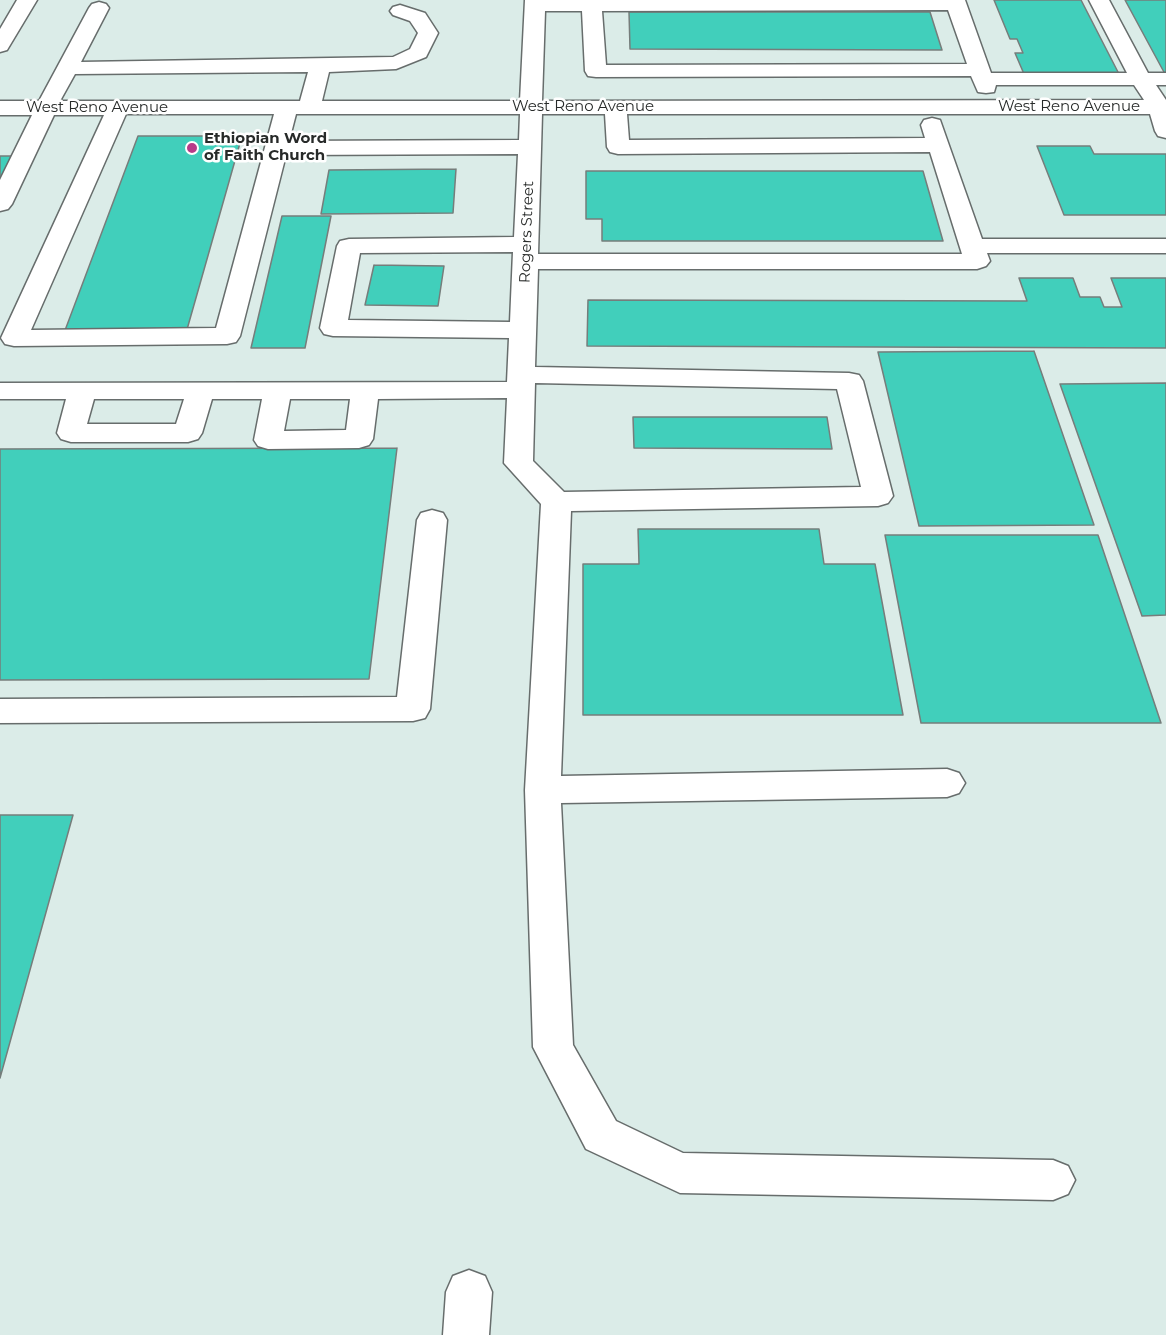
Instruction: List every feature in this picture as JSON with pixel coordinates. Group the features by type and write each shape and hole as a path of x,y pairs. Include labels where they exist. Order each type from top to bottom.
{"street":[{"path":"0,45 27,0"},
{"path":"1099,0 1141,79 1163,107 1166,131"},
{"path":"535,2 592,5 956,2 993,107"},
{"name":"Rogers Street","path":"535,2 518,463 556,502"},
{"path":"592,5 596,71 981,74 1166,79"},
{"path":"0,204 46,108 99,8"},
{"path":"67,68 320,66 396,63 419,53 428,33 418,17 400,11"},
{"path":"118,108 14,338 227,336 277,148 320,66"},
{"path":"616,107 618,147 939,145"},
{"path":"523,330 333,328 349,246 526,253 977,261 926,107"},
{"name":"West Reno Avenue","path":"0,108 1163,107"},
{"path":"0,146 27,146"},
{"path":"277,148 530,147"},
{"path":"972,246 1166,246"},
{"path":"0,391 365,390 521,383 849,381 878,496 556,502 543,790 553,1047 601,1135 680,1173 1053,1180"},
{"path":"278,390 268,440 359,439 365,390"},
{"path":"82,391 70,433 188,433 200,391"},
{"path":"0,711 413,709 432,520"},
{"path":"543,790 947,783"}],"shaded area":[{"path":"0,0 1166,0 1166,1335 0,1335"}],"building":[{"path":"994,0 1081,0 1119,74 1024,74 1015,53 1023,53 1017,39 1010,39"},
{"path":"1125,0 1166,0 1166,74 1165,74"},
{"path":"629,12 930,12 942,50 630,49"},
{"path":"138,136 242,136 186,333 64,333"},
{"path":"1037,146 1090,146 1094,154 1166,154 1166,215 1064,215"},
{"path":"0,156 13,156 0,181"},
{"path":"456,169 453,213 321,214 329,170"},
{"path":"586,171 923,171 943,241 602,241 602,219 586,219"},
{"path":"282,216 331,216 305,348 251,348"},
{"path":"374,265 444,266 438,306 365,305"},
{"path":"1019,278 1073,278 1080,297 1100,297 1104,307 1122,307 1111,278 1166,278 1166,348 587,346 588,300 1027,301"},
{"path":"1034,351 1094,525 919,526 878,352"},
{"path":"1166,383 1166,615 1142,616 1060,384"},
{"path":"633,417 827,417 832,449 634,448"},
{"path":"397,448 369,679 0,680 0,449"},
{"path":"638,529 819,529 824,564 875,564 903,715 583,715 583,564 639,564"},
{"path":"885,535 1098,535 1161,723 921,723"},
{"path":"0,815 73,815 0,1078"}],"place":[{"name":"Ethiopian Word of Faith Church","path":"192,148"}]}
